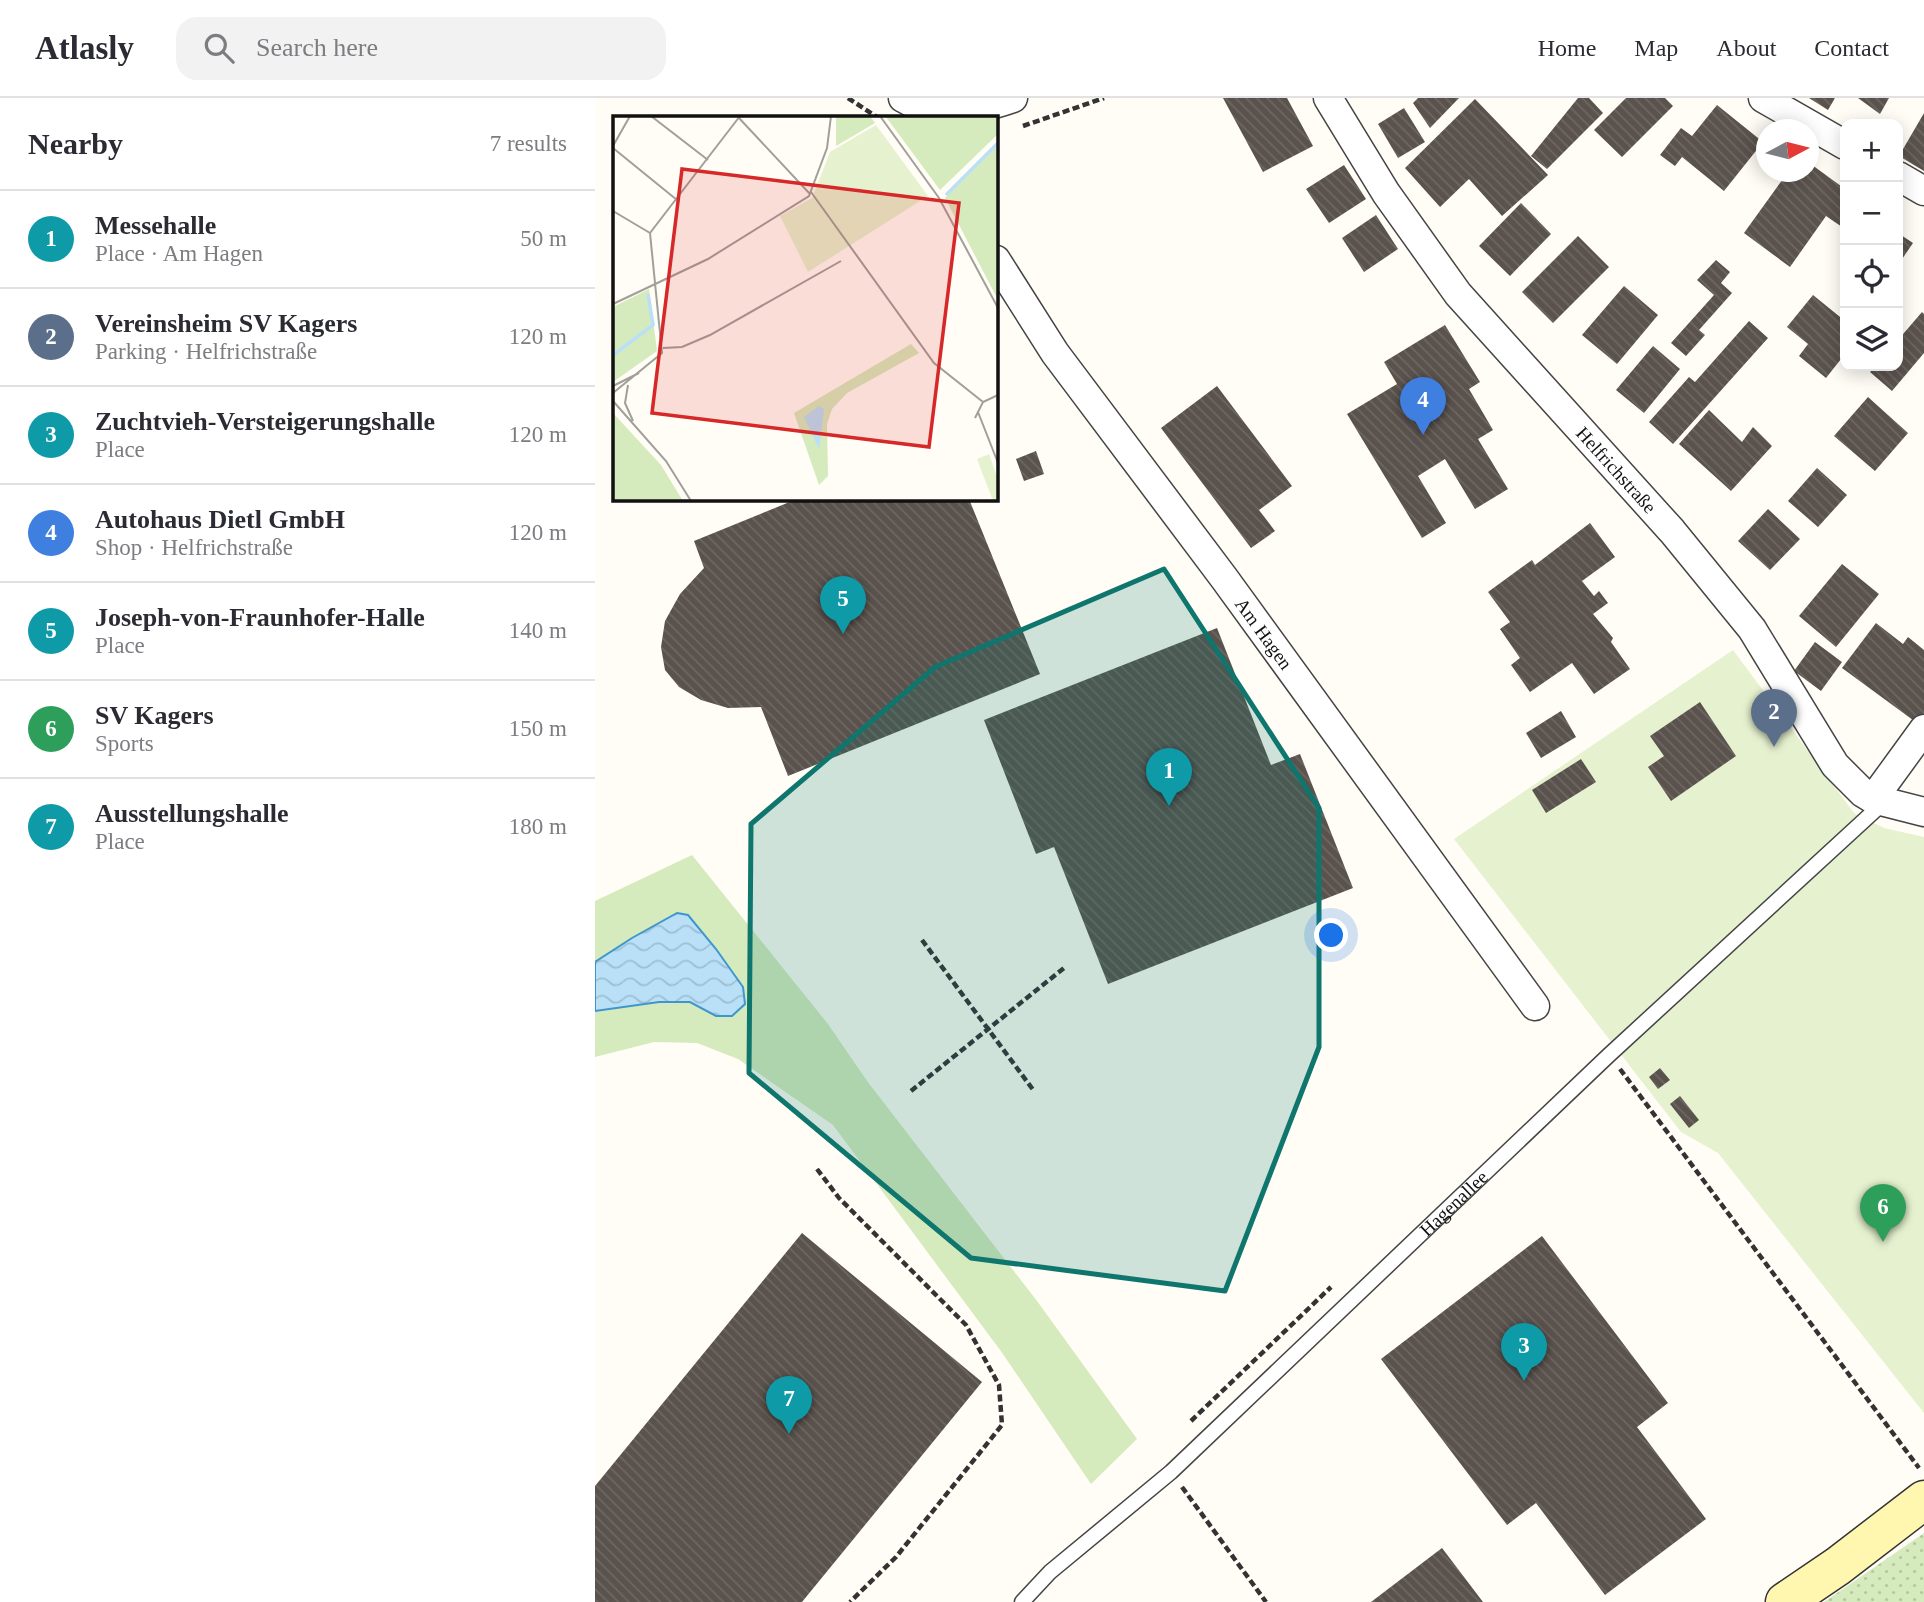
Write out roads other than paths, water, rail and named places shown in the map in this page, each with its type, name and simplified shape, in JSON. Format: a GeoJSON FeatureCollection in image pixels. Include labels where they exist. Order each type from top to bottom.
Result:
{"type":"FeatureCollection","features":[{"type":"Feature","properties":{"kind":"street"},"geometry":{"type":"LineString","coordinates":[[903,98],[926,110],[950,114],[1013,98]]}},
{"type":"Feature","properties":{"kind":"street","name":"Helfrichstraße"},"geometry":{"type":"LineString","coordinates":[[1328,98],[1386,193],[1458,294],[1695,558],[1752,629],[1835,765],[1863,793],[1878,801],[1924,812]]}},
{"type":"Feature","properties":{"kind":"street"},"geometry":{"type":"LineString","coordinates":[[1763,98],[1840,142]]}},
{"type":"Feature","properties":{"kind":"street"},"geometry":{"type":"LineString","coordinates":[[1903,179],[1924,191]]}},
{"type":"Feature","properties":{"kind":"street","name":"Am Hagen"},"geometry":{"type":"LineString","coordinates":[[997,262],[1055,353],[1224,578],[1535,1006]]}},
{"type":"Feature","properties":{"kind":"street","name":"Hagenallee"},"geometry":{"type":"LineString","coordinates":[[1878,801],[1924,729]]}},
{"type":"Feature","properties":{"kind":"street"},"geometry":{"type":"LineString","coordinates":[[1785,1602],[1924,1500]]}},
{"type":"Feature","properties":{"kind":"lane","name":"Hagenallee"},"geometry":{"type":"LineString","coordinates":[[1022,1602],[1049,1572],[1171,1472],[1878,801]]}},
{"type":"Feature","properties":{"kind":"water"},"geometry":{"type":"Polygon","coordinates":[[[677,913],[688,915],[716,949],[743,987],[745,1004],[732,1016],[716,1016],[690,1002],[659,1002],[595,1011],[595,962],[677,913]]]}},
{"type":"Feature","properties":{"kind":"place","name":"Autohaus Dietl GmbH"},"geometry":{"type":"Point","coordinates":[1423,435]}},
{"type":"Feature","properties":{"kind":"place","name":"Joseph-von-Fraunhofer-Halle"},"geometry":{"type":"Point","coordinates":[843,634]}},
{"type":"Feature","properties":{"kind":"place","name":"Vereinsheim SV Kagers"},"geometry":{"type":"Point","coordinates":[1774,747]}},
{"type":"Feature","properties":{"kind":"place","name":"Messehalle"},"geometry":{"type":"Point","coordinates":[1169,806]}},
{"type":"Feature","properties":{"kind":"place","name":"SV Kagers"},"geometry":{"type":"Point","coordinates":[1883,1242]}},
{"type":"Feature","properties":{"kind":"place","name":"Zuchtvieh-Versteigerungshalle"},"geometry":{"type":"Point","coordinates":[1524,1381]}},
{"type":"Feature","properties":{"kind":"place","name":"Ausstellungshalle"},"geometry":{"type":"Point","coordinates":[789,1434]}}]}
